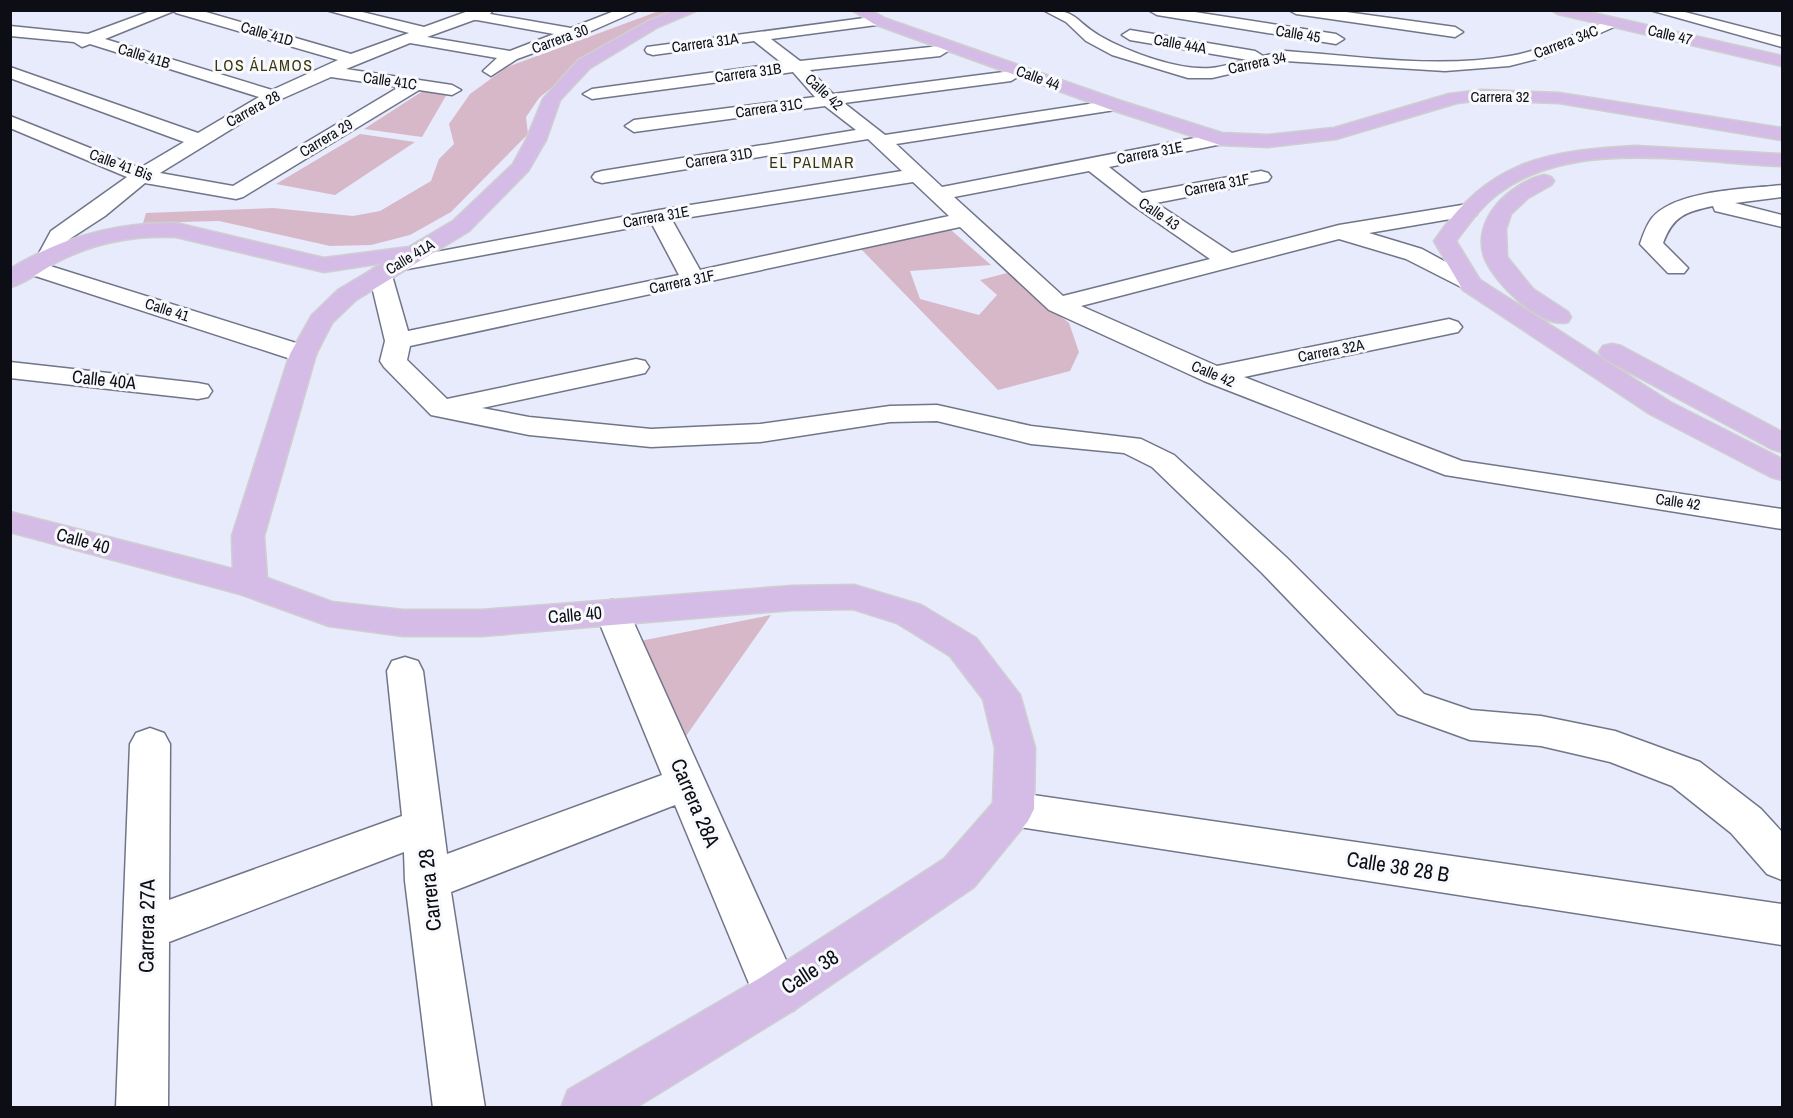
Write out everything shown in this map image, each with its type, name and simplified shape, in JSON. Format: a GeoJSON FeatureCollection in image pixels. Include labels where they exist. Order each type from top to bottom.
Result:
{"type":"FeatureCollection","features":[{"type":"Feature","properties":{"kind":"main road","name":"Calle 41A"},"geometry":{"type":"LineString","coordinates":[[250,585],[248,536],[303,354],[321,320],[347,296],[461,226],[521,167],[536,140],[552,99],[584,64],[653,24],[691,10]]}},
{"type":"Feature","properties":{"kind":"main road","name":"Calle 44"},"geometry":{"type":"LineString","coordinates":[[859,10],[879,21],[1115,105],[1220,139]]}},
{"type":"Feature","properties":{"kind":"main road","name":"Calle 47"},"geometry":{"type":"LineString","coordinates":[[1558,10],[1782,61]]}},
{"type":"Feature","properties":{"kind":"main road","name":"Carrera 32"},"geometry":{"type":"LineString","coordinates":[[1220,139],[1268,141],[1336,133],[1455,98],[1482,94],[1559,98],[1782,135]]}},
{"type":"Feature","properties":{"kind":"main road"},"geometry":{"type":"LineString","coordinates":[[1782,160],[1667,153],[1608,153],[1569,158],[1522,172],[1499,183],[1468,210],[1445,241],[1471,285],[1660,408],[1782,471]]}},
{"type":"Feature","properties":{"kind":"main road"},"geometry":{"type":"LineString","coordinates":[[1782,171],[1638,163],[1586,167],[1558,175],[1526,190],[1511,201],[1495,228],[1496,258],[1524,294],[1624,360],[1782,443]]}},
{"type":"Feature","properties":{"kind":"main road"},"geometry":{"type":"LineString","coordinates":[[10,280],[40,261],[123,231],[176,230],[324,265],[421,251]]}},
{"type":"Feature","properties":{"kind":"main road"},"geometry":{"type":"LineString","coordinates":[[324,265],[342,281],[347,296]]}},
{"type":"Feature","properties":{"kind":"main road","name":"Calle 40"},"geometry":{"type":"LineString","coordinates":[[10,522],[250,585],[328,614],[403,623],[482,623],[792,598],[854,597],[909,614],[963,647],[1001,695],[1015,747],[1013,810]]}},
{"type":"Feature","properties":{"kind":"main road"},"geometry":{"type":"LineString","coordinates":[[183,567],[217,562],[237,550],[248,536]]}},
{"type":"Feature","properties":{"kind":"main road","name":"Calle 38"},"geometry":{"type":"LineString","coordinates":[[586,1107],[777,994],[959,873],[1013,810]]}},
{"type":"Feature","properties":{"kind":"street"},"geometry":{"type":"LineString","coordinates":[[50,54],[168,10]]}},
{"type":"Feature","properties":{"kind":"street"},"geometry":{"type":"LineString","coordinates":[[333,10],[416,35],[511,56]]}},
{"type":"Feature","properties":{"kind":"street","name":"Carrera 30"},"geometry":{"type":"LineString","coordinates":[[491,71],[511,56],[632,10]]}},
{"type":"Feature","properties":{"kind":"street"},"geometry":{"type":"LineString","coordinates":[[1050,10],[1077,15],[1092,38],[1118,52],[1130,35],[1158,11]]}},
{"type":"Feature","properties":{"kind":"street"},"geometry":{"type":"LineString","coordinates":[[1296,10],[1331,13],[1455,32]]}},
{"type":"Feature","properties":{"kind":"street"},"geometry":{"type":"LineString","coordinates":[[1657,10],[1782,42]]}},
{"type":"Feature","properties":{"kind":"street","name":"Calle 45"},"geometry":{"type":"LineString","coordinates":[[1158,11],[1346,41]]}},
{"type":"Feature","properties":{"kind":"street","name":"Calle 41D"},"geometry":{"type":"LineString","coordinates":[[195,12],[352,59]]}},
{"type":"Feature","properties":{"kind":"street"},"geometry":{"type":"LineString","coordinates":[[481,13],[576,33]]}},
{"type":"Feature","properties":{"kind":"street","name":"Carrera 28"},"geometry":{"type":"LineString","coordinates":[[40,261],[59,236],[97,211],[141,176],[273,96],[329,72],[352,59],[481,13]]}},
{"type":"Feature","properties":{"kind":"street"},"geometry":{"type":"LineString","coordinates":[[1311,36],[1331,13]]}},
{"type":"Feature","properties":{"kind":"street"},"geometry":{"type":"LineString","coordinates":[[757,36],[879,21]]}},
{"type":"Feature","properties":{"kind":"street"},"geometry":{"type":"LineString","coordinates":[[1736,29],[1771,22]]}},
{"type":"Feature","properties":{"kind":"street","name":"Carrera 34C"},"geometry":{"type":"LineString","coordinates":[[1442,60],[1509,61],[1542,53],[1615,23]]}},
{"type":"Feature","properties":{"kind":"street","name":"Calle 41B"},"geometry":{"type":"LineString","coordinates":[[10,31],[89,39],[273,96]]}},
{"type":"Feature","properties":{"kind":"street","name":"Calle 44A"},"geometry":{"type":"LineString","coordinates":[[1130,35],[1266,58]]}},
{"type":"Feature","properties":{"kind":"street","name":"Carrera 31A"},"geometry":{"type":"LineString","coordinates":[[653,50],[757,36]]}},
{"type":"Feature","properties":{"kind":"street","name":"Calle 42"},"geometry":{"type":"LineString","coordinates":[[757,36],[797,66],[828,100],[876,137],[1059,304],[1214,375],[1456,469],[1782,519]]}},
{"type":"Feature","properties":{"kind":"street","name":"Carrera 34"},"geometry":{"type":"LineString","coordinates":[[1118,52],[1188,73],[1212,73],[1266,58],[1307,56],[1311,36]]}},
{"type":"Feature","properties":{"kind":"street"},"geometry":{"type":"LineString","coordinates":[[1393,47],[1442,60]]}},
{"type":"Feature","properties":{"kind":"street","name":"Carrera 31B"},"geometry":{"type":"LineString","coordinates":[[592,94],[797,66],[940,51]]}},
{"type":"Feature","properties":{"kind":"street"},"geometry":{"type":"LineString","coordinates":[[1307,56],[1442,60]]}},
{"type":"Feature","properties":{"kind":"street"},"geometry":{"type":"LineString","coordinates":[[10,70],[30,61]]}},
{"type":"Feature","properties":{"kind":"street"},"geometry":{"type":"LineString","coordinates":[[10,70],[198,140]]}},
{"type":"Feature","properties":{"kind":"street","name":"Calle 41C"},"geometry":{"type":"LineString","coordinates":[[329,72],[452,90]]}},
{"type":"Feature","properties":{"kind":"street","name":"Carrera 31C"},"geometry":{"type":"LineString","coordinates":[[634,126],[1011,76]]}},
{"type":"Feature","properties":{"kind":"street","name":"Carrera 29"},"geometry":{"type":"LineString","coordinates":[[236,193],[417,84]]}},
{"type":"Feature","properties":{"kind":"street","name":"Carrera 31D"},"geometry":{"type":"LineString","coordinates":[[602,177],[1115,105]]}},
{"type":"Feature","properties":{"kind":"street","name":"Calle 41 Bis"},"geometry":{"type":"LineString","coordinates":[[10,121],[141,176],[236,193]]}},
{"type":"Feature","properties":{"kind":"street","name":"Carrera 31E"},"geometry":{"type":"LineString","coordinates":[[938,194],[1220,139]]}},
{"type":"Feature","properties":{"kind":"street","name":"Calle 43"},"geometry":{"type":"LineString","coordinates":[[1093,164],[1138,200],[1227,260]]}},
{"type":"Feature","properties":{"kind":"street","name":"Carrera 31E"},"geometry":{"type":"LineString","coordinates":[[389,270],[659,216],[917,175]]}},
{"type":"Feature","properties":{"kind":"street","name":"Carrera 31F"},"geometry":{"type":"LineString","coordinates":[[1138,200],[1261,177]]}},
{"type":"Feature","properties":{"kind":"street"},"geometry":{"type":"LineString","coordinates":[[1676,268],[1651,244],[1660,222],[1673,212],[1703,201],[1782,190]]}},
{"type":"Feature","properties":{"kind":"street"},"geometry":{"type":"LineString","coordinates":[[1703,201],[1782,221]]}},
{"type":"Feature","properties":{"kind":"street"},"geometry":{"type":"LineString","coordinates":[[1059,304],[1339,232],[1468,210]]}},
{"type":"Feature","properties":{"kind":"street"},"geometry":{"type":"LineString","coordinates":[[659,216],[693,279]]}},
{"type":"Feature","properties":{"kind":"street","name":"Carrera 31F"},"geometry":{"type":"LineString","coordinates":[[398,341],[964,219]]}},
{"type":"Feature","properties":{"kind":"street"},"geometry":{"type":"LineString","coordinates":[[1339,232],[1414,254],[1471,285]]}},
{"type":"Feature","properties":{"kind":"street","name":"Calle 41"},"geometry":{"type":"LineString","coordinates":[[40,261],[303,354]]}},
{"type":"Feature","properties":{"kind":"street"},"geometry":{"type":"LineString","coordinates":[[389,270],[398,341],[393,361],[441,409],[529,426],[651,438],[760,433],[890,414],[937,413],[1031,435],[1131,445],[1163,461],[1274,565],[1411,704],[1470,725],[1541,731],[1615,747],[1686,774],[1746,821],[1782,861]]}},
{"type":"Feature","properties":{"kind":"street","name":"Carrera 32A"},"geometry":{"type":"LineString","coordinates":[[1214,375],[1449,327]]}},
{"type":"Feature","properties":{"kind":"street"},"geometry":{"type":"LineString","coordinates":[[441,409],[636,367]]}},
{"type":"Feature","properties":{"kind":"street","name":"Calle 40A"},"geometry":{"type":"LineString","coordinates":[[10,370],[198,391]]}},
{"type":"Feature","properties":{"kind":"street","name":"Carrera 28A"},"geometry":{"type":"LineString","coordinates":[[612,612],[777,994]]}},
{"type":"Feature","properties":{"kind":"street","name":"Carrera 28"},"geometry":{"type":"LineString","coordinates":[[405,671],[424,826],[427,882],[459,1107]]}},
{"type":"Feature","properties":{"kind":"street","name":"Carrera 27A"},"geometry":{"type":"LineString","coordinates":[[142,1107],[150,744]]}},
{"type":"Feature","properties":{"kind":"street"},"geometry":{"type":"LineString","coordinates":[[427,882],[686,783]]}},
{"type":"Feature","properties":{"kind":"street","name":"Calle 38 28 B"},"geometry":{"type":"LineString","coordinates":[[1013,810],[1782,925]]}},
{"type":"Feature","properties":{"kind":"street"},"geometry":{"type":"LineString","coordinates":[[147,929],[424,826]]}},
{"type":"Feature","properties":{"kind":"shaded area"},"geometry":{"type":"Polygon","coordinates":[[[659,11],[673,11],[646,21],[574,63],[562,79],[539,98],[526,117],[528,134],[451,212],[410,235],[371,245],[330,246],[219,221],[143,223],[146,213],[273,208],[353,216],[380,211],[431,181],[439,159],[454,144],[449,124],[470,94],[507,67],[659,11]]]}},
{"type":"Feature","properties":{"kind":"shaded area"},"geometry":{"type":"Polygon","coordinates":[[[426,89],[447,94],[422,137],[364,129],[426,89]]]}},
{"type":"Feature","properties":{"kind":"shaded area"},"geometry":{"type":"Polygon","coordinates":[[[360,134],[415,142],[335,195],[276,184],[360,134]]]}},
{"type":"Feature","properties":{"kind":"shaded area"},"geometry":{"type":"Polygon","coordinates":[[[951,230],[991,265],[910,271],[920,299],[979,315],[997,295],[980,280],[1007,273],[1069,323],[1079,352],[1070,371],[998,390],[861,249],[951,230]]]}},
{"type":"Feature","properties":{"kind":"shaded area"},"geometry":{"type":"Polygon","coordinates":[[[771,615],[686,736],[630,643],[771,615]]]}},
{"type":"Feature","properties":{"kind":"district","name":"LOS ÁLAMOS"},"geometry":{"type":"Point","coordinates":[264,65]}},
{"type":"Feature","properties":{"kind":"district","name":"EL PALMAR"},"geometry":{"type":"Point","coordinates":[812,162]}}]}
